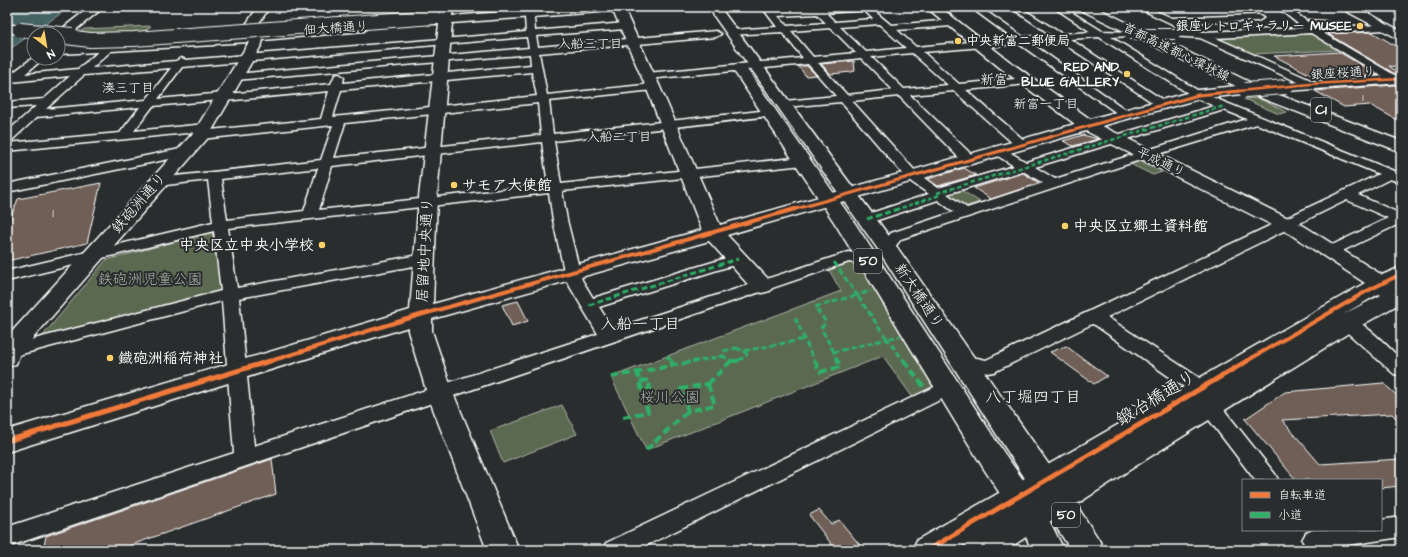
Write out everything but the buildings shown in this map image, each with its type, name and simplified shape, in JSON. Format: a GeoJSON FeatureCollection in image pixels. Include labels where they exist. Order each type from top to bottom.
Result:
{"type":"FeatureCollection","features":[{"type":"Feature","properties":{"kind":"main road"},"geometry":{"type":"LineString","coordinates":[[66,32],[98,7]]}},
{"type":"Feature","properties":{"kind":"main road","name":"鉄砲洲通り"},"geometry":{"type":"LineString","coordinates":[[7,354],[203,131],[255,44],[254,33],[251,25],[264,7]]}},
{"type":"Feature","properties":{"kind":"main road","name":"佃大橋通り"},"geometry":{"type":"LineString","coordinates":[[66,38],[90,40],[140,39],[565,7]]}},
{"type":"Feature","properties":{"kind":"main road"},"geometry":{"type":"LineString","coordinates":[[616,7],[650,81],[713,233],[762,286]]}},
{"type":"Feature","properties":{"kind":"main road","name":"佃大橋通り"},"geometry":{"type":"LineString","coordinates":[[66,38],[84,43],[137,42],[415,22],[443,16],[534,13],[616,7]]}},
{"type":"Feature","properties":{"kind":"main road","name":"新大橋通り"},"geometry":{"type":"LineString","coordinates":[[702,7],[704,15],[724,33],[777,108],[849,193],[887,247],[1088,550]]}},
{"type":"Feature","properties":{"kind":"main road","name":"新大橋通り"},"geometry":{"type":"LineString","coordinates":[[716,7],[724,33]]}},
{"type":"Feature","properties":{"kind":"main road","name":"平成通り"},"geometry":{"type":"LineString","coordinates":[[932,7],[1027,81],[1087,125],[1287,224],[1396,289]]}},
{"type":"Feature","properties":{"kind":"main road","name":"首都高速都心環状線"},"geometry":{"type":"LineString","coordinates":[[1084,7],[1100,9],[1204,53],[1247,83],[1401,140]]}},
{"type":"Feature","properties":{"kind":"main road"},"geometry":{"type":"LineString","coordinates":[[1100,9],[1170,38],[1247,83]]}},
{"type":"Feature","properties":{"kind":"main road","name":"首都高速都心環状線"},"geometry":{"type":"LineString","coordinates":[[1100,9],[1278,100],[1401,147]]}},
{"type":"Feature","properties":{"kind":"main road"},"geometry":{"type":"LineString","coordinates":[[1362,9],[1401,26]]}},
{"type":"Feature","properties":{"kind":"main road"},"geometry":{"type":"LineString","coordinates":[[1362,9],[1401,36]]}},
{"type":"Feature","properties":{"kind":"main road","name":"居留地中央通り"},"geometry":{"type":"LineString","coordinates":[[443,16],[441,58],[428,202],[420,331],[440,393],[503,550]]}},
{"type":"Feature","properties":{"kind":"main road"},"geometry":{"type":"LineString","coordinates":[[13,29],[106,37],[195,39]]}},
{"type":"Feature","properties":{"kind":"main road"},"geometry":{"type":"LineString","coordinates":[[13,29],[26,31]]}},
{"type":"Feature","properties":{"kind":"main road"},"geometry":{"type":"LineString","coordinates":[[66,44],[114,46],[254,33]]}},
{"type":"Feature","properties":{"kind":"main road"},"geometry":{"type":"LineString","coordinates":[[7,34],[26,38]]}},
{"type":"Feature","properties":{"kind":"main road"},"geometry":{"type":"LineString","coordinates":[[1204,53],[1287,92],[1401,134]]}},
{"type":"Feature","properties":{"kind":"main road","name":"銀座桜通り"},"geometry":{"type":"LineString","coordinates":[[7,441],[420,315],[1198,94],[1247,83],[1286,87],[1311,84],[1398,81]]}},
{"type":"Feature","properties":{"kind":"main road","name":"新大橋通り"},"geometry":{"type":"LineString","coordinates":[[777,108],[803,161],[868,260],[947,388],[1025,506],[1048,550]]}},
{"type":"Feature","properties":{"kind":"main road","name":"鍛冶橋通り"},"geometry":{"type":"LineString","coordinates":[[1203,399],[1347,323],[1396,289]]}},
{"type":"Feature","properties":{"kind":"main road","name":"鍛冶橋通り"},"geometry":{"type":"LineString","coordinates":[[928,550],[1025,506],[1203,399],[1396,289]]}},
{"type":"Feature","properties":{"kind":"main road","name":"鍛冶橋通り"},"geometry":{"type":"LineString","coordinates":[[980,550],[1025,506]]}},
{"type":"Feature","properties":{"kind":"street"},"geometry":{"type":"LineString","coordinates":[[768,10],[869,7],[884,24],[912,50],[1021,144]]}},
{"type":"Feature","properties":{"kind":"street"},"geometry":{"type":"LineString","coordinates":[[974,7],[1125,114]]}},
{"type":"Feature","properties":{"kind":"street"},"geometry":{"type":"LineString","coordinates":[[1014,7],[1162,104]]}},
{"type":"Feature","properties":{"kind":"street"},"geometry":{"type":"LineString","coordinates":[[1057,7],[1198,94],[1257,120],[1396,176]]}},
{"type":"Feature","properties":{"kind":"street"},"geometry":{"type":"LineString","coordinates":[[1140,7],[1311,84]]}},
{"type":"Feature","properties":{"kind":"street"},"geometry":{"type":"LineString","coordinates":[[1281,7],[1312,30],[1398,81]]}},
{"type":"Feature","properties":{"kind":"street"},"geometry":{"type":"LineString","coordinates":[[817,9],[861,55],[968,159]]}},
{"type":"Feature","properties":{"kind":"street"},"geometry":{"type":"LineString","coordinates":[[768,10],[912,176],[965,213]]}},
{"type":"Feature","properties":{"kind":"street"},"geometry":{"type":"LineString","coordinates":[[1247,11],[1279,31]]}},
{"type":"Feature","properties":{"kind":"street"},"geometry":{"type":"LineString","coordinates":[[534,13],[529,17],[531,34],[562,231],[574,280],[609,337]]}},
{"type":"Feature","properties":{"kind":"street"},"geometry":{"type":"LineString","coordinates":[[254,33],[434,15],[443,16]]}},
{"type":"Feature","properties":{"kind":"street"},"geometry":{"type":"LineString","coordinates":[[66,37],[353,30],[443,16]]}},
{"type":"Feature","properties":{"kind":"street"},"geometry":{"type":"LineString","coordinates":[[1168,20],[1258,18]]}},
{"type":"Feature","properties":{"kind":"street"},"geometry":{"type":"LineString","coordinates":[[236,77],[724,33],[833,25],[952,23]]}},
{"type":"Feature","properties":{"kind":"street"},"geometry":{"type":"LineString","coordinates":[[10,80],[625,26]]}},
{"type":"Feature","properties":{"kind":"street"},"geometry":{"type":"LineString","coordinates":[[8,147],[124,136],[326,122],[542,99],[747,66],[979,44],[1101,34],[1130,34],[1170,38],[1201,34],[1212,35],[1386,27]]}},
{"type":"Feature","properties":{"kind":"street"},"geometry":{"type":"LineString","coordinates":[[326,122],[353,30]]}},
{"type":"Feature","properties":{"kind":"street"},"geometry":{"type":"LineString","coordinates":[[66,51],[106,49],[195,39]]}},
{"type":"Feature","properties":{"kind":"street"},"geometry":{"type":"LineString","coordinates":[[124,136],[178,65],[195,39]]}},
{"type":"Feature","properties":{"kind":"street"},"geometry":{"type":"LineString","coordinates":[[8,147],[34,114],[106,49]]}},
{"type":"Feature","properties":{"kind":"street"},"geometry":{"type":"LineString","coordinates":[[10,80],[28,66]]}},
{"type":"Feature","properties":{"kind":"street"},"geometry":{"type":"LineString","coordinates":[[34,114],[537,68]]}},
{"type":"Feature","properties":{"kind":"street"},"geometry":{"type":"LineString","coordinates":[[158,182],[668,125],[844,98],[1027,81]]}},
{"type":"Feature","properties":{"kind":"street"},"geometry":{"type":"LineString","coordinates":[[7,105],[47,102]]}},
{"type":"Feature","properties":{"kind":"street"},"geometry":{"type":"LineString","coordinates":[[867,219],[1024,166],[1224,106]]}},
{"type":"Feature","properties":{"kind":"street"},"geometry":{"type":"LineString","coordinates":[[310,215],[340,120]]}},
{"type":"Feature","properties":{"kind":"street"},"geometry":{"type":"LineString","coordinates":[[887,247],[896,236],[1145,154],[1257,120]]}},
{"type":"Feature","properties":{"kind":"street"},"geometry":{"type":"LineString","coordinates":[[998,150],[1054,184]]}},
{"type":"Feature","properties":{"kind":"street"},"geometry":{"type":"LineString","coordinates":[[7,188],[185,152]]}},
{"type":"Feature","properties":{"kind":"street"},"geometry":{"type":"LineString","coordinates":[[7,276],[220,225],[803,161]]}},
{"type":"Feature","properties":{"kind":"street"},"geometry":{"type":"LineString","coordinates":[[214,176],[230,294],[245,458]]}},
{"type":"Feature","properties":{"kind":"street"},"geometry":{"type":"LineString","coordinates":[[963,361],[988,367],[1348,195],[1396,176]]}},
{"type":"Feature","properties":{"kind":"street"},"geometry":{"type":"LineString","coordinates":[[1348,195],[1401,219]]}},
{"type":"Feature","properties":{"kind":"street"},"geometry":{"type":"LineString","coordinates":[[1331,251],[1401,219]]}},
{"type":"Feature","properties":{"kind":"street"},"geometry":{"type":"LineString","coordinates":[[7,537],[848,257],[868,260]]}},
{"type":"Feature","properties":{"kind":"street"},"geometry":{"type":"LineString","coordinates":[[7,354],[230,294],[424,259]]}},
{"type":"Feature","properties":{"kind":"street"},"geometry":{"type":"LineString","coordinates":[[589,305],[738,260]]}},
{"type":"Feature","properties":{"kind":"street"},"geometry":{"type":"LineString","coordinates":[[1089,318],[1101,321],[1191,382],[1266,479]]}},
{"type":"Feature","properties":{"kind":"street"},"geometry":{"type":"LineString","coordinates":[[1347,323],[1401,369]]}},
{"type":"Feature","properties":{"kind":"street"},"geometry":{"type":"LineString","coordinates":[[614,550],[947,388]]}},
{"type":"Feature","properties":{"kind":"street"},"geometry":{"type":"LineString","coordinates":[[1382,530],[1401,527]]}},
{"type":"Feature","properties":{"kind":"street"},"geometry":{"type":"LineString","coordinates":[[1314,540],[1374,531]]}},
{"type":"Feature","properties":{"kind":"green space"},"geometry":{"type":"Polygon","coordinates":[[[151,26],[141,34],[80,32],[84,29],[151,26]]]}},
{"type":"Feature","properties":{"kind":"green space"},"geometry":{"type":"Polygon","coordinates":[[[1306,33],[1312,34],[1338,50],[1251,54],[1217,38],[1306,33]]]}},
{"type":"Feature","properties":{"kind":"green space"},"geometry":{"type":"Polygon","coordinates":[[[1258,98],[1287,112],[1279,114],[1244,99],[1258,98]]]}},
{"type":"Feature","properties":{"kind":"green space"},"geometry":{"type":"Polygon","coordinates":[[[1139,160],[1162,172],[1153,175],[1130,164],[1139,160]]]}},
{"type":"Feature","properties":{"kind":"green space"},"geometry":{"type":"Polygon","coordinates":[[[958,188],[980,202],[965,207],[943,193],[958,188]]]}},
{"type":"Feature","properties":{"kind":"green space","name":"鉄砲洲児童公園"},"geometry":{"type":"Polygon","coordinates":[[[212,232],[222,292],[40,339],[106,260],[212,232]]]}},
{"type":"Feature","properties":{"kind":"green space","name":"桜川公園"},"geometry":{"type":"Polygon","coordinates":[[[854,261],[859,263],[939,385],[913,398],[883,356],[646,450],[611,377],[841,291],[829,270],[854,261]]]}},
{"type":"Feature","properties":{"kind":"green space"},"geometry":{"type":"Polygon","coordinates":[[[562,405],[577,434],[503,463],[490,431],[562,405]]]}},
{"type":"Feature","properties":{"kind":"water"},"geometry":{"type":"Polygon","coordinates":[[[7,7],[70,7],[43,26],[26,26],[26,38],[7,51],[7,7]]]}},
{"type":"Feature","properties":{"kind":"marked path"},"geometry":{"type":"LineString","coordinates":[[937,193],[1224,106]]}},
{"type":"Feature","properties":{"kind":"marked path"},"geometry":{"type":"LineString","coordinates":[[867,219],[940,195]]}},
{"type":"Feature","properties":{"kind":"marked path"},"geometry":{"type":"LineString","coordinates":[[589,305],[738,259]]}},
{"type":"Feature","properties":{"kind":"marked path"},"geometry":{"type":"LineString","coordinates":[[834,262],[857,295],[871,291]]}},
{"type":"Feature","properties":{"kind":"marked path"},"geometry":{"type":"LineString","coordinates":[[834,352],[821,328],[826,322],[815,307],[857,295],[887,339],[900,336]]}},
{"type":"Feature","properties":{"kind":"marked path"},"geometry":{"type":"LineString","coordinates":[[795,318],[820,372],[840,367],[834,352],[887,339],[924,387]]}},
{"type":"Feature","properties":{"kind":"marked path"},"geometry":{"type":"LineString","coordinates":[[744,351],[736,348],[729,349],[724,351],[723,356],[726,359],[735,362],[741,360],[747,355],[744,351],[805,339]]}},
{"type":"Feature","properties":{"kind":"marked path"},"geometry":{"type":"LineString","coordinates":[[667,356],[674,365]]}},
{"type":"Feature","properties":{"kind":"marked path"},"geometry":{"type":"LineString","coordinates":[[611,377],[723,356]]}},
{"type":"Feature","properties":{"kind":"marked path"},"geometry":{"type":"LineString","coordinates":[[708,384],[731,361]]}},
{"type":"Feature","properties":{"kind":"marked path"},"geometry":{"type":"LineString","coordinates":[[623,417],[648,412],[637,372]]}},
{"type":"Feature","properties":{"kind":"marked path"},"geometry":{"type":"LineString","coordinates":[[640,382],[648,380],[650,388],[642,390]]}},
{"type":"Feature","properties":{"kind":"marked path"},"geometry":{"type":"LineString","coordinates":[[646,450],[688,411],[681,389],[708,384],[715,405],[688,411]]}},
{"type":"Feature","properties":{"kind":"cycle path"},"geometry":{"type":"LineString","coordinates":[[7,441],[420,315],[1198,95],[1311,84],[1401,79]]}},
{"type":"Feature","properties":{"kind":"cycle path"},"geometry":{"type":"LineString","coordinates":[[928,550],[1197,390],[1367,291],[1401,274]]}},
{"type":"Feature","properties":{"kind":"place","name":"銀座レトロギャラリー MUSEE"},"geometry":{"type":"Point","coordinates":[1360,26]}},
{"type":"Feature","properties":{"kind":"place","name":"中央新富二郵便局"},"geometry":{"type":"Point","coordinates":[958,41]}},
{"type":"Feature","properties":{"kind":"place","name":"RED AND BLUE GALLERY"},"geometry":{"type":"Point","coordinates":[1127,74]}},
{"type":"Feature","properties":{"kind":"place","name":"サモア大使館"},"geometry":{"type":"Point","coordinates":[454,185]}},
{"type":"Feature","properties":{"kind":"place","name":"中央区立郷土資料館"},"geometry":{"type":"Point","coordinates":[1065,226]}},
{"type":"Feature","properties":{"kind":"place","name":"中央区立中央小学校"},"geometry":{"type":"Point","coordinates":[322,245]}},
{"type":"Feature","properties":{"kind":"place","name":"鐡砲洲稲荷神社"},"geometry":{"type":"Point","coordinates":[110,358]}},
{"type":"Feature","properties":{"kind":"district","name":"入船三丁目"},"geometry":{"type":"Point","coordinates":[590,44]}},
{"type":"Feature","properties":{"kind":"district","name":"新富"},"geometry":{"type":"Point","coordinates":[994,80]}},
{"type":"Feature","properties":{"kind":"district","name":"湊三丁目"},"geometry":{"type":"Point","coordinates":[128,88]}},
{"type":"Feature","properties":{"kind":"district","name":"新富一丁目"},"geometry":{"type":"Point","coordinates":[1046,104]}},
{"type":"Feature","properties":{"kind":"district","name":"入船二丁目"},"geometry":{"type":"Point","coordinates":[619,137]}},
{"type":"Feature","properties":{"kind":"district","name":"入船一丁目"},"geometry":{"type":"Point","coordinates":[640,324]}},
{"type":"Feature","properties":{"kind":"district","name":"八丁堀四丁目"},"geometry":{"type":"Point","coordinates":[1033,397]}}]}
